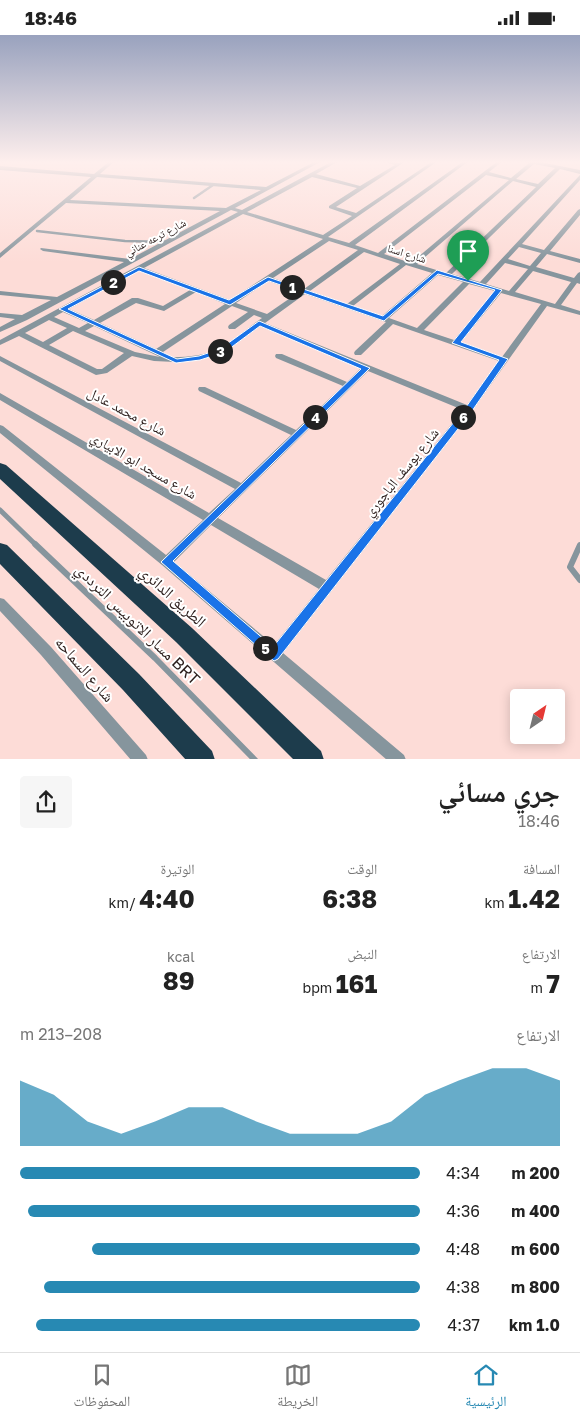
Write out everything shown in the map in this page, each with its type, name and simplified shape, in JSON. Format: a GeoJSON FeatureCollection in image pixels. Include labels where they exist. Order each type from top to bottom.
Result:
{"type":"FeatureCollection","features":[{"type":"Feature","properties":{"kind":"highway","name":"الطريق الدائري"},"geometry":{"type":"LineString","coordinates":[[0,469],[184,635],[312,759]]}},
{"type":"Feature","properties":{"kind":"highway"},"geometry":{"type":"LineString","coordinates":[[0,551],[131,683],[203,759]]}},
{"type":"Feature","properties":{"kind":"street"},"geometry":{"type":"LineString","coordinates":[[0,256],[73,195]]}},
{"type":"Feature","properties":{"kind":"street","name":"شارع ترعه عناني"},"geometry":{"type":"LineString","coordinates":[[0,330],[256,195]]}},
{"type":"Feature","properties":{"kind":"street","name":"شارع ترعه عناني"},"geometry":{"type":"LineString","coordinates":[[0,343],[275,195]]}},
{"type":"Feature","properties":{"kind":"street"},"geometry":{"type":"LineString","coordinates":[[351,195],[331,207],[356,215]]}},
{"type":"Feature","properties":{"kind":"street"},"geometry":{"type":"LineString","coordinates":[[157,352],[268,279],[386,195]]}},
{"type":"Feature","properties":{"kind":"street"},"geometry":{"type":"LineString","coordinates":[[350,246],[421,195]]}},
{"type":"Feature","properties":{"kind":"street"},"geometry":{"type":"LineString","coordinates":[[379,255],[457,195]]}},
{"type":"Feature","properties":{"kind":"street"},"geometry":{"type":"LineString","coordinates":[[348,306],[409,264],[494,195]]}},
{"type":"Feature","properties":{"kind":"street"},"geometry":{"type":"LineString","coordinates":[[447,275],[531,195]]}},
{"type":"Feature","properties":{"kind":"street"},"geometry":{"type":"LineString","coordinates":[[481,285],[564,195]]}},
{"type":"Feature","properties":{"kind":"street","name":"شارع اسنا"},"geometry":{"type":"LineString","coordinates":[[65,201],[242,212],[409,264],[580,313]]}},
{"type":"Feature","properties":{"kind":"street"},"geometry":{"type":"LineString","coordinates":[[512,293],[580,211]]}},
{"type":"Feature","properties":{"kind":"street"},"geometry":{"type":"LineString","coordinates":[[518,245],[580,261]]}},
{"type":"Feature","properties":{"kind":"street"},"geometry":{"type":"LineString","coordinates":[[43,249],[130,261]]}},
{"type":"Feature","properties":{"kind":"street"},"geometry":{"type":"LineString","coordinates":[[49,317],[130,354],[150,360],[176,361],[200,358],[222,350],[363,250]]}},
{"type":"Feature","properties":{"kind":"street"},"geometry":{"type":"LineString","coordinates":[[503,260],[579,279],[557,306]]}},
{"type":"Feature","properties":{"kind":"street"},"geometry":{"type":"LineString","coordinates":[[139,268],[267,317]]}},
{"type":"Feature","properties":{"kind":"street"},"geometry":{"type":"LineString","coordinates":[[358,353],[388,320],[437,272]]}},
{"type":"Feature","properties":{"kind":"street"},"geometry":{"type":"LineString","coordinates":[[268,279],[504,359]]}},
{"type":"Feature","properties":{"kind":"street"},"geometry":{"type":"LineString","coordinates":[[419,331],[468,281]]}},
{"type":"Feature","properties":{"kind":"street"},"geometry":{"type":"LineString","coordinates":[[43,345],[94,323],[135,299],[164,309],[195,290]]}},
{"type":"Feature","properties":{"kind":"street"},"geometry":{"type":"LineString","coordinates":[[456,343],[499,290]]}},
{"type":"Feature","properties":{"kind":"street"},"geometry":{"type":"LineString","coordinates":[[0,293],[58,299]]}},
{"type":"Feature","properties":{"kind":"street","name":"شارع يوسف الباجوري"},"geometry":{"type":"LineString","coordinates":[[274,655],[469,409],[545,303]]}},
{"type":"Feature","properties":{"kind":"street"},"geometry":{"type":"LineString","coordinates":[[63,309],[176,361]]}},
{"type":"Feature","properties":{"kind":"street"},"geometry":{"type":"LineString","coordinates":[[232,327],[253,312]]}},
{"type":"Feature","properties":{"kind":"street"},"geometry":{"type":"LineString","coordinates":[[0,315],[24,318]]}},
{"type":"Feature","properties":{"kind":"street"},"geometry":{"type":"LineString","coordinates":[[259,323],[469,409]]}},
{"type":"Feature","properties":{"kind":"street"},"geometry":{"type":"LineString","coordinates":[[20,333],[96,371],[104,371],[130,354]]}},
{"type":"Feature","properties":{"kind":"street"},"geometry":{"type":"LineString","coordinates":[[102,341],[115,333]]}},
{"type":"Feature","properties":{"kind":"street"},"geometry":{"type":"LineString","coordinates":[[279,356],[348,385]]}},
{"type":"Feature","properties":{"kind":"street","name":"شارع محمد عادل"},"geometry":{"type":"LineString","coordinates":[[0,358],[242,488]]}},
{"type":"Feature","properties":{"kind":"street"},"geometry":{"type":"LineString","coordinates":[[166,562],[366,368]]}},
{"type":"Feature","properties":{"kind":"street"},"geometry":{"type":"LineString","coordinates":[[202,389],[297,435]]}},
{"type":"Feature","properties":{"kind":"street","name":"شارع مسجد ابو الابياري"},"geometry":{"type":"LineString","coordinates":[[0,396],[327,587]]}},
{"type":"Feature","properties":{"kind":"street"},"geometry":{"type":"LineString","coordinates":[[0,428],[166,562],[399,759]]}},
{"type":"Feature","properties":{"kind":"street","name":"شارع السماحه"},"geometry":{"type":"LineString","coordinates":[[0,603],[46,651],[141,759]]}},
{"type":"Feature","properties":{"kind":"lane"},"geometry":{"type":"LineString","coordinates":[[194,198],[199,195]]}},
{"type":"Feature","properties":{"kind":"lane"},"geometry":{"type":"LineString","coordinates":[[37,231],[125,241],[167,242]]}},
{"type":"Feature","properties":{"kind":"lane","name":"مسار الاتوبيس الترددي BRT"},"geometry":{"type":"LineString","coordinates":[[0,511],[155,658],[254,759]]}},
{"type":"Feature","properties":{"kind":"lane"},"geometry":{"type":"LineString","coordinates":[[580,545],[570,567],[580,580]]}},
{"type":"Feature","properties":{"kind":"route"},"geometry":{"type":"LineString","coordinates":[[139,268],[230,303],[268,279],[384,319],[437,272],[468,281],[499,290],[456,343],[504,359],[469,409],[274,655],[166,562],[366,368],[259,323],[222,350],[200,358],[176,361],[63,309],[139,268]]}}]}
